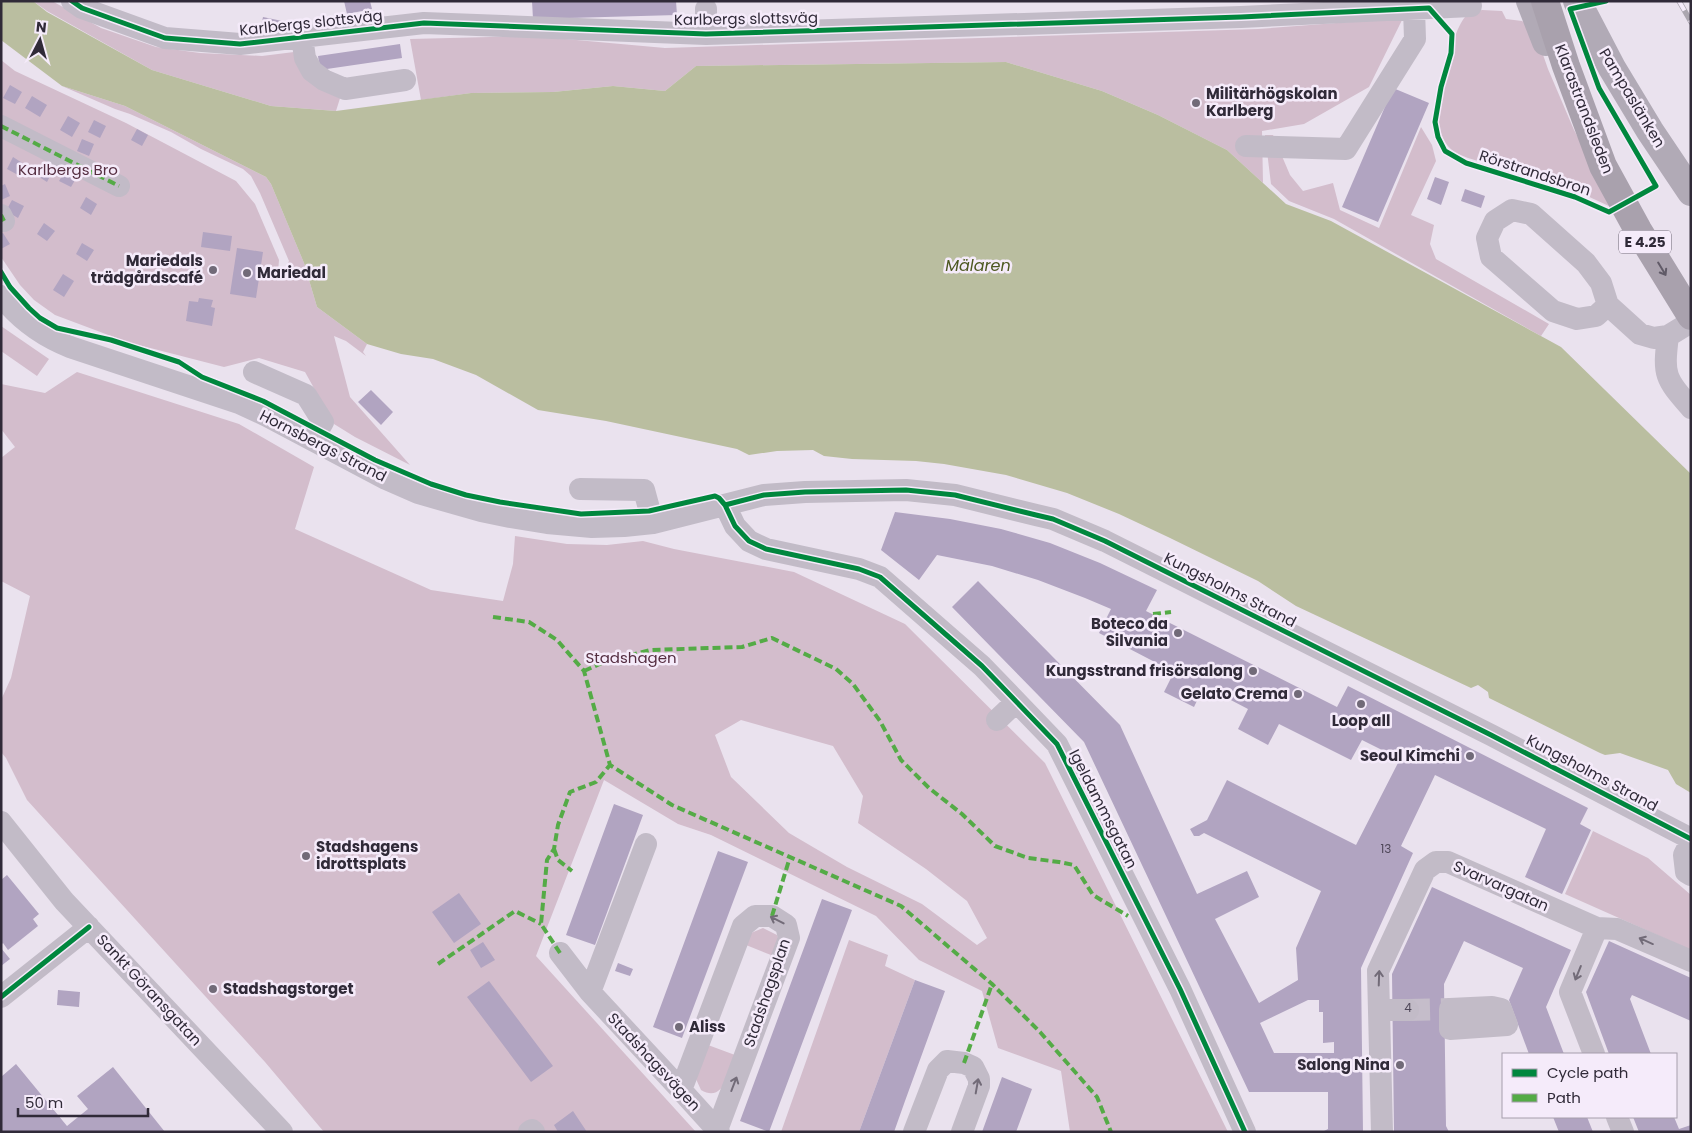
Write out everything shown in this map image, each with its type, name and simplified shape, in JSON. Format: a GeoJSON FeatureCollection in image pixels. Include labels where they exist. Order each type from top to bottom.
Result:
{"type":"FeatureCollection","features":[{"type":"Feature","properties":{"kind":"highway","name":"Klarastrandsleden"},"geometry":{"type":"LineString","coordinates":[[1545,1],[1563,58],[1603,166],[1638,230],[1691,316]]}},
{"type":"Feature","properties":{"kind":"highway","name":"Klarastrandsleden"},"geometry":{"type":"LineString","coordinates":[[1558,1],[1569,43],[1586,90],[1625,170],[1691,282]]}},
{"type":"Feature","properties":{"kind":"main road"},"geometry":{"type":"LineString","coordinates":[[1530,1],[1562,87],[1603,166]]}},
{"type":"Feature","properties":{"kind":"main road","name":"Pampaslänken"},"geometry":{"type":"LineString","coordinates":[[1577,1],[1612,68],[1650,131],[1691,192]]}},
{"type":"Feature","properties":{"kind":"main road","name":"Pampaslänken"},"geometry":{"type":"LineString","coordinates":[[1592,1],[1624,64],[1691,172]]}},
{"type":"Feature","properties":{"kind":"street","name":"Karlbergs slottsväg"},"geometry":{"type":"LineString","coordinates":[[72,1],[82,8],[165,38],[240,44],[424,23],[706,34],[1219,9],[1414,9],[1471,6]]}},
{"type":"Feature","properties":{"kind":"street"},"geometry":{"type":"LineString","coordinates":[[706,8],[706,34]]}},
{"type":"Feature","properties":{"kind":"street"},"geometry":{"type":"LineString","coordinates":[[1246,146],[1346,149],[1415,39],[1414,9]]}},
{"type":"Feature","properties":{"kind":"street"},"geometry":{"type":"LineString","coordinates":[[302,37],[305,58],[312,71],[324,80],[345,89],[405,80]]}},
{"type":"Feature","properties":{"kind":"street"},"geometry":{"type":"LineString","coordinates":[[1,126],[118,186]]}},
{"type":"Feature","properties":{"kind":"street"},"geometry":{"type":"LineString","coordinates":[[1608,305],[1596,316],[1577,318],[1553,311],[1491,257],[1487,238],[1495,221],[1512,210],[1531,214],[1586,263],[1601,283],[1608,305],[1640,334],[1654,338],[1668,336],[1691,322]]}},
{"type":"Feature","properties":{"kind":"street","name":"Hornsbergs Strand"},"geometry":{"type":"LineString","coordinates":[[1,296],[24,320],[52,340],[239,403],[386,479],[418,493],[481,511],[547,523],[592,527],[653,524],[725,505]]}},
{"type":"Feature","properties":{"kind":"street"},"geometry":{"type":"LineString","coordinates":[[1668,336],[1665,368],[1670,384],[1691,408]]}},
{"type":"Feature","properties":{"kind":"street"},"geometry":{"type":"LineString","coordinates":[[254,372],[306,395],[322,422],[313,440]]}},
{"type":"Feature","properties":{"kind":"street"},"geometry":{"type":"LineString","coordinates":[[580,489],[644,490],[653,524]]}},
{"type":"Feature","properties":{"kind":"street","name":"Kungsholms Strand"},"geometry":{"type":"LineString","coordinates":[[725,505],[764,495],[806,492],[906,490],[954,495],[1053,519],[1106,541],[1499,739],[1691,840]]}},
{"type":"Feature","properties":{"kind":"street","name":"Igeldammsgatan"},"geometry":{"type":"LineString","coordinates":[[725,505],[735,526],[749,541],[766,549],[859,570],[880,577],[982,666],[1057,744],[1180,990],[1245,1132]]}},
{"type":"Feature","properties":{"kind":"street"},"geometry":{"type":"LineString","coordinates":[[997,720],[1016,702]]}},
{"type":"Feature","properties":{"kind":"street","name":"Sankt Göransgatan"},"geometry":{"type":"LineString","coordinates":[[1,822],[64,901],[282,1132]]}},
{"type":"Feature","properties":{"kind":"street"},"geometry":{"type":"LineString","coordinates":[[1691,840],[1684,855],[1686,872],[1691,875]]}},
{"type":"Feature","properties":{"kind":"street"},"geometry":{"type":"LineString","coordinates":[[590,992],[646,844]]}},
{"type":"Feature","properties":{"kind":"street","name":"Svarvargatan"},"geometry":{"type":"LineString","coordinates":[[1382,1132],[1378,971],[1425,870],[1436,862],[1448,862],[1596,928],[1617,929],[1691,961]]}},
{"type":"Feature","properties":{"kind":"street","name":"Stadshagsplan"},"geometry":{"type":"LineString","coordinates":[[681,1090],[743,926],[755,916],[772,916],[786,925],[789,938],[718,1131]]}},
{"type":"Feature","properties":{"kind":"street"},"geometry":{"type":"LineString","coordinates":[[1,997],[89,927]]}},
{"type":"Feature","properties":{"kind":"street"},"geometry":{"type":"LineString","coordinates":[[1594,1053],[1570,992],[1596,928]]}},
{"type":"Feature","properties":{"kind":"street","name":"Stadshagsvägen"},"geometry":{"type":"LineString","coordinates":[[560,953],[590,992],[718,1131]]}},
{"type":"Feature","properties":{"kind":"street"},"geometry":{"type":"LineString","coordinates":[[1379,1007],[1388,1010],[1408,1010]]}},
{"type":"Feature","properties":{"kind":"street"},"geometry":{"type":"LineString","coordinates":[[914,1132],[938,1070],[947,1061],[956,1061],[973,1067],[979,1079],[979,1086],[962,1132]]}},
{"type":"Feature","properties":{"kind":"street"},"geometry":{"type":"LineString","coordinates":[[1617,1118],[1623,1132]]}},
{"type":"Feature","properties":{"kind":"street"},"geometry":{"type":"LineString","coordinates":[[529,1132],[532,1130],[534,1132]]}},
{"type":"Feature","properties":{"kind":"green space"},"geometry":{"type":"Polygon","coordinates":[[[33,1],[52,1],[101,28],[156,47],[200,53],[262,56],[294,52],[341,95],[336,111],[271,106],[152,70],[47,11],[33,1]]]}},
{"type":"Feature","properties":{"kind":"green space"},"geometry":{"type":"Polygon","coordinates":[[[1482,10],[1502,11],[1506,19],[1522,21],[1534,29],[1548,69],[1574,130],[1613,203],[1609,206],[1572,189],[1468,158],[1455,152],[1445,143],[1439,123],[1440,103],[1454,54],[1456,36],[1460,24],[1467,15],[1482,10]]]}},
{"type":"Feature","properties":{"kind":"green space"},"geometry":{"type":"Polygon","coordinates":[[[1403,18],[1369,87],[1304,124],[1262,131],[1263,183],[1227,150],[1158,115],[1102,91],[1006,62],[696,66],[665,91],[613,86],[553,92],[471,93],[421,100],[410,39],[532,36],[665,48],[1258,29],[1403,18]]]}},
{"type":"Feature","properties":{"kind":"green space","name":"Karlbergs Bro"},"geometry":{"type":"Polygon","coordinates":[[[1,60],[15,71],[126,123],[236,181],[255,204],[279,260],[278,272],[283,272],[289,261],[260,193],[251,176],[243,169],[171,132],[62,86],[125,106],[266,177],[271,184],[304,263],[317,307],[367,344],[363,352],[366,356],[346,341],[334,336],[350,397],[410,465],[334,424],[305,372],[259,358],[224,367],[127,342],[55,315],[34,300],[20,285],[1,257],[1,60]]]}},
{"type":"Feature","properties":{"kind":"green space"},"geometry":{"type":"Polygon","coordinates":[[[1421,127],[1432,145],[1436,161],[1411,215],[1434,225],[1430,244],[1436,259],[1549,324],[1541,336],[1334,219],[1289,201],[1271,184],[1265,135],[1273,135],[1290,175],[1303,191],[1333,183],[1340,210],[1379,228],[1421,127]]]}},
{"type":"Feature","properties":{"kind":"green space"},"geometry":{"type":"Polygon","coordinates":[[[1,326],[49,359],[37,376],[1,351],[1,326]]]}},
{"type":"Feature","properties":{"kind":"green space","name":"Stadshagen"},"geometry":{"type":"Polygon","coordinates":[[[77,372],[239,424],[314,467],[295,529],[431,590],[503,601],[513,564],[515,536],[567,544],[607,545],[643,541],[674,549],[794,572],[905,624],[1045,763],[1228,1132],[1070,1132],[1061,1071],[998,1048],[982,991],[919,960],[876,916],[711,835],[678,824],[604,780],[536,956],[696,1132],[324,1132],[265,1062],[27,800],[6,758],[1,752],[1,700],[11,678],[30,596],[1,581],[1,458],[15,447],[1,429],[1,384],[45,393],[77,372]],[[741,720],[715,735],[731,777],[789,833],[847,867],[922,904],[977,945],[987,938],[967,901],[926,869],[858,823],[863,796],[833,746],[741,720]]]}},
{"type":"Feature","properties":{"kind":"green space"},"geometry":{"type":"Polygon","coordinates":[[[1593,831],[1648,858],[1691,895],[1691,950],[1565,894],[1593,831]]]}},
{"type":"Feature","properties":{"kind":"green space"},"geometry":{"type":"Polygon","coordinates":[[[763,928],[777,935],[779,940],[776,957],[746,945],[751,933],[763,928]]]}},
{"type":"Feature","properties":{"kind":"green space"},"geometry":{"type":"Polygon","coordinates":[[[849,940],[888,955],[885,966],[915,980],[859,1132],[781,1132],[849,940]]]}},
{"type":"Feature","properties":{"kind":"green space"},"geometry":{"type":"Polygon","coordinates":[[[708,1045],[735,1055],[725,1083],[715,1093],[701,1090],[696,1079],[708,1045]]]}},
{"type":"Feature","properties":{"kind":"water","name":"Mälaren"},"geometry":{"type":"Polygon","coordinates":[[[1,1],[33,1],[47,12],[152,70],[271,106],[336,111],[471,93],[553,92],[613,86],[665,91],[696,66],[1006,62],[1102,91],[1158,115],[1227,150],[1286,204],[1331,221],[1561,347],[1691,474],[1691,793],[1676,784],[1668,770],[1620,753],[1605,755],[1600,753],[1489,698],[1488,692],[1478,685],[1471,688],[1296,606],[1258,581],[1168,537],[1119,514],[1067,493],[1006,475],[944,464],[852,459],[824,456],[813,450],[777,451],[749,455],[737,449],[606,421],[538,410],[476,375],[433,359],[401,354],[367,344],[317,307],[304,263],[271,184],[266,177],[125,106],[62,86],[1,40],[1,1]]]}},
{"type":"Feature","properties":{"kind":"building"},"geometry":{"type":"Polygon","coordinates":[[[344,1],[370,1],[372,9],[347,14],[344,1]]]}},
{"type":"Feature","properties":{"kind":"building"},"geometry":{"type":"Polygon","coordinates":[[[532,1],[676,1],[677,15],[533,19],[532,1]]]}},
{"type":"Feature","properties":{"kind":"building"},"geometry":{"type":"Polygon","coordinates":[[[263,17],[287,22],[285,30],[261,26],[263,17]]]}},
{"type":"Feature","properties":{"kind":"building"},"geometry":{"type":"Polygon","coordinates":[[[400,44],[402,58],[320,70],[318,56],[400,44]]]}},
{"type":"Feature","properties":{"kind":"building"},"geometry":{"type":"Polygon","coordinates":[[[10,85],[22,92],[15,104],[3,98],[10,85]]]}},
{"type":"Feature","properties":{"kind":"building"},"geometry":{"type":"Polygon","coordinates":[[[1393,88],[1429,103],[1378,222],[1342,207],[1393,88]]]}},
{"type":"Feature","properties":{"kind":"building"},"geometry":{"type":"Polygon","coordinates":[[[32,96],[47,105],[40,117],[25,108],[32,96]]]}},
{"type":"Feature","properties":{"kind":"building"},"geometry":{"type":"Polygon","coordinates":[[[68,116],[80,123],[72,137],[60,130],[68,116]]]}},
{"type":"Feature","properties":{"kind":"building"},"geometry":{"type":"Polygon","coordinates":[[[94,120],[106,126],[100,138],[88,132],[94,120]]]}},
{"type":"Feature","properties":{"kind":"building"},"geometry":{"type":"Polygon","coordinates":[[[137,129],[148,135],[142,146],[131,140],[137,129]]]}},
{"type":"Feature","properties":{"kind":"building"},"geometry":{"type":"Polygon","coordinates":[[[82,139],[94,144],[89,156],[77,151],[82,139]]]}},
{"type":"Feature","properties":{"kind":"building"},"geometry":{"type":"Polygon","coordinates":[[[13,157],[24,164],[18,175],[7,169],[13,157]]]}},
{"type":"Feature","properties":{"kind":"building"},"geometry":{"type":"Polygon","coordinates":[[[42,164],[53,170],[47,182],[36,175],[42,164]]]}},
{"type":"Feature","properties":{"kind":"building"},"geometry":{"type":"Polygon","coordinates":[[[66,169],[78,175],[71,187],[59,181],[66,169]]]}},
{"type":"Feature","properties":{"kind":"building"},"geometry":{"type":"Polygon","coordinates":[[[1435,177],[1449,182],[1441,205],[1427,199],[1435,177]]]}},
{"type":"Feature","properties":{"kind":"building"},"geometry":{"type":"Polygon","coordinates":[[[5,184],[10,196],[1,200],[1,186],[5,184]]]}},
{"type":"Feature","properties":{"kind":"building"},"geometry":{"type":"Polygon","coordinates":[[[1465,189],[1485,196],[1481,208],[1461,201],[1465,189]]]}},
{"type":"Feature","properties":{"kind":"building"},"geometry":{"type":"Polygon","coordinates":[[[86,197],[97,204],[91,215],[80,208],[86,197]]]}},
{"type":"Feature","properties":{"kind":"building"},"geometry":{"type":"Polygon","coordinates":[[[12,200],[24,206],[18,218],[6,211],[12,200]]]}},
{"type":"Feature","properties":{"kind":"building"},"geometry":{"type":"Polygon","coordinates":[[[44,223],[55,231],[47,241],[37,234],[44,223]]]}},
{"type":"Feature","properties":{"kind":"building"},"geometry":{"type":"Polygon","coordinates":[[[203,232],[232,236],[230,251],[201,247],[203,232]]]}},
{"type":"Feature","properties":{"kind":"building"},"geometry":{"type":"Polygon","coordinates":[[[3,233],[10,244],[1,249],[1,234],[3,233]]]}},
{"type":"Feature","properties":{"kind":"building"},"geometry":{"type":"Polygon","coordinates":[[[82,243],[94,250],[87,261],[76,254],[82,243]]]}},
{"type":"Feature","properties":{"kind":"building","name":"Mariedal"},"geometry":{"type":"Polygon","coordinates":[[[237,248],[263,252],[256,298],[230,294],[237,248]]]}},
{"type":"Feature","properties":{"kind":"building"},"geometry":{"type":"Polygon","coordinates":[[[63,274],[74,281],[64,297],[53,290],[63,274]]]}},
{"type":"Feature","properties":{"kind":"building"},"geometry":{"type":"Polygon","coordinates":[[[199,298],[213,300],[211,307],[215,308],[212,326],[186,321],[189,301],[198,302],[199,298]]]}},
{"type":"Feature","properties":{"kind":"building"},"geometry":{"type":"Polygon","coordinates":[[[371,390],[393,412],[381,425],[358,402],[371,390]]]}},
{"type":"Feature","properties":{"kind":"building"},"geometry":{"type":"Polygon","coordinates":[[[895,512],[950,519],[1001,529],[1050,543],[1100,563],[1157,590],[1146,611],[1337,707],[1348,686],[1588,808],[1580,824],[1591,830],[1562,894],[1525,877],[1546,829],[1435,775],[1401,846],[1413,853],[1361,968],[1363,1132],[1322,1132],[1328,1129],[1328,1092],[1249,1092],[1084,742],[952,607],[978,581],[1120,725],[1197,894],[1247,871],[1259,897],[1215,919],[1259,1003],[1298,980],[1296,948],[1321,891],[1204,833],[1194,836],[1190,829],[1207,820],[1227,780],[1356,845],[1400,759],[1362,740],[1351,760],[1279,724],[1268,745],[1238,729],[1248,709],[1204,686],[1194,707],[1164,692],[1174,672],[1099,633],[1111,609],[1038,580],[992,566],[937,555],[919,580],[881,550],[895,512]],[[1308,1000],[1260,1023],[1274,1053],[1334,1053],[1334,1042],[1323,1043],[1323,1012],[1319,1012],[1319,1000],[1308,1000]]]}},
{"type":"Feature","properties":{"kind":"building"},"geometry":{"type":"Polygon","coordinates":[[[614,804],[643,815],[595,945],[566,935],[614,804]]]}},
{"type":"Feature","properties":{"kind":"building"},"geometry":{"type":"Polygon","coordinates":[[[718,851],[748,862],[682,1038],[653,1027],[718,851]]]}},
{"type":"Feature","properties":{"kind":"building"},"geometry":{"type":"Polygon","coordinates":[[[7,875],[39,914],[33,919],[38,926],[8,950],[3,943],[1,945],[1,880],[7,875]]]}},
{"type":"Feature","properties":{"kind":"building"},"geometry":{"type":"Polygon","coordinates":[[[1432,887],[1571,950],[1546,1007],[1564,1053],[1529,1053],[1509,1000],[1523,968],[1464,941],[1444,984],[1446,1126],[1449,1132],[1394,1132],[1392,974],[1432,887]]]}},
{"type":"Feature","properties":{"kind":"building"},"geometry":{"type":"Polygon","coordinates":[[[459,893],[481,924],[454,943],[432,912],[459,893]]]}},
{"type":"Feature","properties":{"kind":"building"},"geometry":{"type":"Polygon","coordinates":[[[822,899],[852,910],[769,1132],[740,1121],[822,899]]]}},
{"type":"Feature","properties":{"kind":"building"},"geometry":{"type":"Polygon","coordinates":[[[1609,941],[1691,978],[1691,1021],[1632,995],[1630,999],[1651,1053],[1609,1053],[1586,992],[1609,941]]]}},
{"type":"Feature","properties":{"kind":"building"},"geometry":{"type":"Polygon","coordinates":[[[483,942],[495,960],[481,968],[470,950],[483,942]]]}},
{"type":"Feature","properties":{"kind":"building"},"geometry":{"type":"Polygon","coordinates":[[[1,948],[10,959],[1,966],[1,948]]]}},
{"type":"Feature","properties":{"kind":"building"},"geometry":{"type":"Polygon","coordinates":[[[618,963],[633,969],[630,976],[615,971],[618,963]]]}},
{"type":"Feature","properties":{"kind":"building"},"geometry":{"type":"Polygon","coordinates":[[[915,980],[945,991],[894,1132],[859,1132],[915,980]]]}},
{"type":"Feature","properties":{"kind":"building"},"geometry":{"type":"Polygon","coordinates":[[[489,981],[553,1066],[531,1082],[467,997],[489,981]]]}},
{"type":"Feature","properties":{"kind":"building"},"geometry":{"type":"Polygon","coordinates":[[[58,990],[80,992],[79,1007],[57,1005],[58,990]]]}},
{"type":"Feature","properties":{"kind":"building"},"geometry":{"type":"Polygon","coordinates":[[[16,1064],[67,1126],[88,1109],[77,1096],[113,1067],[165,1132],[1,1132],[1,1077],[16,1064]]]}},
{"type":"Feature","properties":{"kind":"building"},"geometry":{"type":"Polygon","coordinates":[[[1002,1077],[1032,1089],[1016,1132],[982,1132],[1002,1077]]]}},
{"type":"Feature","properties":{"kind":"building"},"geometry":{"type":"Polygon","coordinates":[[[573,1111],[587,1132],[558,1132],[554,1125],[573,1111]]]}},
{"type":"Feature","properties":{"kind":"building"},"geometry":{"type":"Polygon","coordinates":[[[1553,1118],[1587,1118],[1593,1132],[1559,1132],[1553,1118]]]}},
{"type":"Feature","properties":{"kind":"building"},"geometry":{"type":"Polygon","coordinates":[[[1633,1118],[1674,1118],[1679,1129],[1691,1125],[1691,1132],[1639,1132],[1633,1118]]]}},
{"type":"Feature","properties":{"kind":"tunnel"},"geometry":{"type":"LineString","coordinates":[[1408,1010],[1450,1009]]}},
{"type":"Feature","properties":{"kind":"railway"},"geometry":{"type":"LineString","coordinates":[[1679,1],[1691,22]]}},
{"type":"Feature","properties":{"kind":"marked path"},"geometry":{"type":"LineString","coordinates":[[1,126],[119,186]]}},
{"type":"Feature","properties":{"kind":"marked path"},"geometry":{"type":"LineString","coordinates":[[1,215],[4,221]]}},
{"type":"Feature","properties":{"kind":"marked path"},"geometry":{"type":"LineString","coordinates":[[1153,614],[1171,612]]}},
{"type":"Feature","properties":{"kind":"marked path"},"geometry":{"type":"LineString","coordinates":[[493,617],[529,622],[557,640],[584,671],[610,765],[672,805],[901,906],[992,984],[1040,1032],[1097,1097],[1111,1132]]}},
{"type":"Feature","properties":{"kind":"marked path"},"geometry":{"type":"LineString","coordinates":[[584,671],[604,662],[650,650],[742,647],[772,638],[836,669],[853,684],[880,721],[901,760],[929,788],[962,814],[995,846],[1028,858],[1074,865],[1093,895],[1128,916]]}},
{"type":"Feature","properties":{"kind":"marked path"},"geometry":{"type":"LineString","coordinates":[[560,953],[541,924],[547,860],[554,849],[558,825],[570,792],[596,782],[610,765]]}},
{"type":"Feature","properties":{"kind":"marked path"},"geometry":{"type":"LineString","coordinates":[[554,849],[558,860],[572,871]]}},
{"type":"Feature","properties":{"kind":"marked path"},"geometry":{"type":"LineString","coordinates":[[772,916],[790,857]]}},
{"type":"Feature","properties":{"kind":"marked path"},"geometry":{"type":"LineString","coordinates":[[438,964],[515,911],[541,924]]}},
{"type":"Feature","properties":{"kind":"marked path"},"geometry":{"type":"LineString","coordinates":[[964,1063],[992,984]]}},
{"type":"Feature","properties":{"kind":"cycle path","name":"Rörstrandsbron"},"geometry":{"type":"LineString","coordinates":[[72,1],[82,8],[165,38],[240,44],[424,23],[706,34],[1241,17],[1429,8],[1452,34],[1451,53],[1441,87],[1435,122],[1438,137],[1445,151],[1466,163],[1575,197],[1609,212],[1656,186],[1599,88],[1570,9],[1606,1]]}},
{"type":"Feature","properties":{"kind":"cycle path"},"geometry":{"type":"LineString","coordinates":[[1,272],[10,287],[29,308],[40,318],[57,328],[111,340],[179,362],[202,377],[263,401],[375,460],[431,484],[466,495],[500,502],[581,514],[649,511],[715,496],[725,505],[735,526],[749,541],[766,549],[859,569],[880,577],[982,666],[1057,744],[1180,989],[1245,1132]]}},
{"type":"Feature","properties":{"kind":"cycle path"},"geometry":{"type":"LineString","coordinates":[[725,505],[764,495],[805,492],[906,490],[955,495],[1053,519],[1105,541],[1491,735],[1691,839]]}},
{"type":"Feature","properties":{"kind":"cycle path"},"geometry":{"type":"LineString","coordinates":[[1,997],[89,927]]}},
{"type":"Feature","properties":{"kind":"place","name":"Militärhögskolan Karlberg"},"geometry":{"type":"Point","coordinates":[1196,103]}},
{"type":"Feature","properties":{"kind":"place","name":"Mariedals trädgårdscafé"},"geometry":{"type":"Point","coordinates":[213,270]}},
{"type":"Feature","properties":{"kind":"place","name":"Mariedal"},"geometry":{"type":"Point","coordinates":[247,273]}},
{"type":"Feature","properties":{"kind":"place","name":"Boteco da Silvania"},"geometry":{"type":"Point","coordinates":[1178,633]}},
{"type":"Feature","properties":{"kind":"place","name":"Kungsstrand frisörsalong"},"geometry":{"type":"Point","coordinates":[1253,671]}},
{"type":"Feature","properties":{"kind":"place","name":"Gelato Crema"},"geometry":{"type":"Point","coordinates":[1298,694]}},
{"type":"Feature","properties":{"kind":"place","name":"Loop all"},"geometry":{"type":"Point","coordinates":[1361,704]}},
{"type":"Feature","properties":{"kind":"place","name":"Seoul Kimchi"},"geometry":{"type":"Point","coordinates":[1470,756]}},
{"type":"Feature","properties":{"kind":"place","name":"Stadshagens idrottsplats"},"geometry":{"type":"Point","coordinates":[306,856]}},
{"type":"Feature","properties":{"kind":"place","name":"Stadshagstorget"},"geometry":{"type":"Point","coordinates":[213,989]}},
{"type":"Feature","properties":{"kind":"place","name":"Aliss"},"geometry":{"type":"Point","coordinates":[679,1027]}},
{"type":"Feature","properties":{"kind":"place","name":"Salong Nina"},"geometry":{"type":"Point","coordinates":[1400,1065]}}]}
